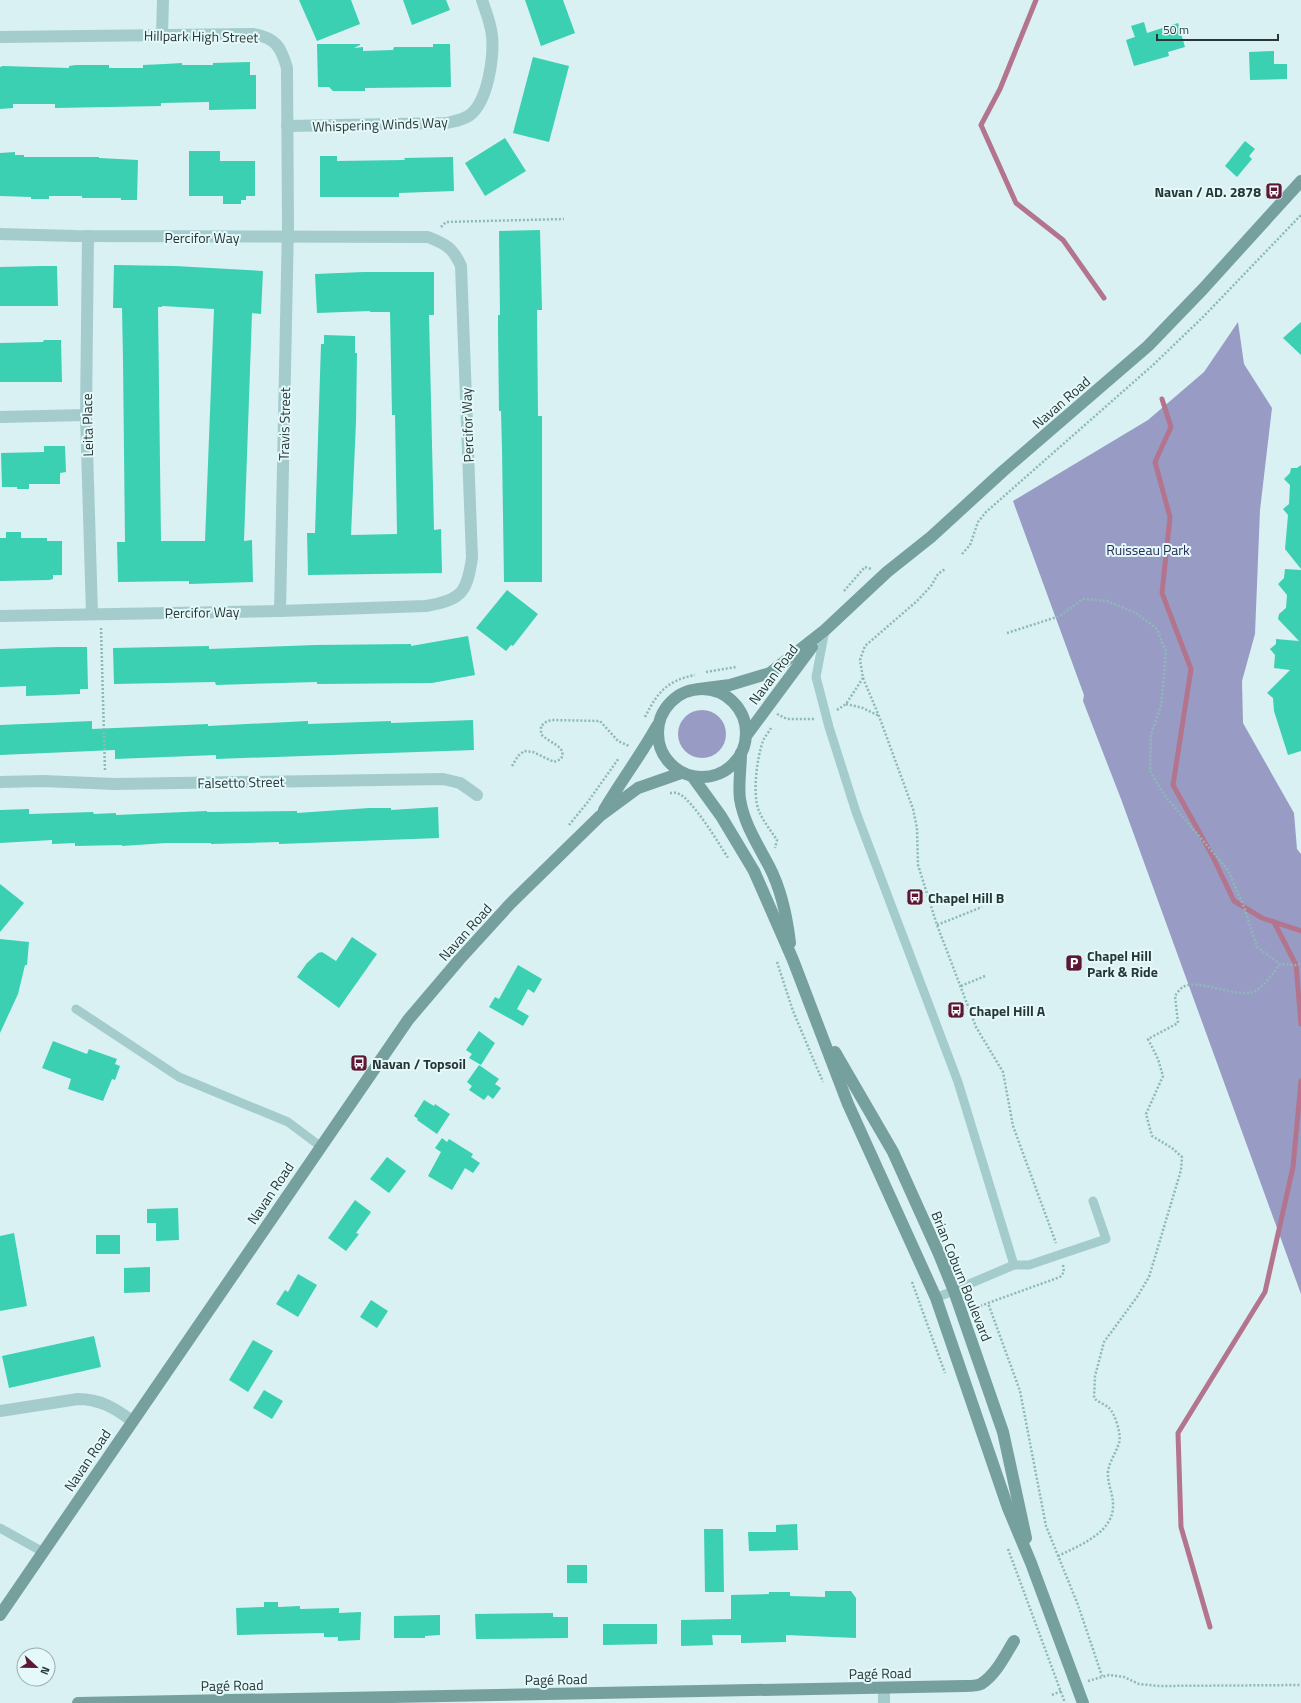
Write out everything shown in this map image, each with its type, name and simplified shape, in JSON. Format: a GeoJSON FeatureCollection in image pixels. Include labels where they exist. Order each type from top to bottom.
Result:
{"type":"FeatureCollection","features":[{"type":"Feature","properties":{"kind":"main road","name":"Navan Road"},"geometry":{"type":"LineString","coordinates":[[699,689],[730,685],[770,673],[825,630],[887,572],[931,537],[1002,472],[1148,346],[1203,289],[1301,181]]}},
{"type":"Feature","properties":{"kind":"main road","name":"Navan Road"},"geometry":{"type":"LineString","coordinates":[[746,736],[825,630]]}},
{"type":"Feature","properties":{"kind":"main road"},"geometry":{"type":"LineString","coordinates":[[699,689],[711,690],[723,694],[733,702],[741,712],[745,723],[746,736],[742,753],[733,765],[722,773],[708,778],[686,775],[672,766],[664,758],[657,736],[658,725],[665,709],[677,696],[687,691],[699,689]]}},
{"type":"Feature","properties":{"kind":"main road","name":"Navan Road"},"geometry":{"type":"LineString","coordinates":[[600,816],[620,783],[641,754],[658,725]]}},
{"type":"Feature","properties":{"kind":"main road","name":"Brian Coburn Boulevard"},"geometry":{"type":"LineString","coordinates":[[742,753],[740,799],[750,830],[770,867],[778,889],[787,918],[793,960]]}},
{"type":"Feature","properties":{"kind":"main road","name":"Navan Road"},"geometry":{"type":"LineString","coordinates":[[0,1614],[408,1020],[459,960],[530,884],[600,816],[638,788],[686,775]]}},
{"type":"Feature","properties":{"kind":"main road","name":"Brian Coburn Boulevard"},"geometry":{"type":"LineString","coordinates":[[686,775],[721,816],[754,871],[793,960],[848,1104],[936,1298],[1008,1508],[1031,1563],[1083,1703]]}},
{"type":"Feature","properties":{"kind":"main road","name":"Brian Coburn Boulevard"},"geometry":{"type":"LineString","coordinates":[[817,1020],[893,1152],[940,1254],[1003,1432],[1031,1563]]}},
{"type":"Feature","properties":{"kind":"main road","name":"Pagé Road"},"geometry":{"type":"LineString","coordinates":[[78,1703],[965,1686],[980,1684],[994,1672],[1014,1641]]}},
{"type":"Feature","properties":{"kind":"street"},"geometry":{"type":"LineString","coordinates":[[162,34],[163,0]]}},
{"type":"Feature","properties":{"kind":"street","name":"Whispering Winds Way"},"geometry":{"type":"LineString","coordinates":[[287,126],[447,123],[457,121],[470,115],[482,100],[489,75],[492,50],[490,24],[482,0]]}},
{"type":"Feature","properties":{"kind":"street","name":"Hillpark High Street"},"geometry":{"type":"LineString","coordinates":[[0,37],[253,34],[263,36],[275,42],[282,52],[287,68],[287,237]]}},
{"type":"Feature","properties":{"kind":"street","name":"Percifor Way"},"geometry":{"type":"LineString","coordinates":[[0,234],[88,236],[428,237],[443,242],[456,253],[461,266],[472,558],[465,588],[458,596],[442,603],[426,606],[280,611],[0,616]]}},
{"type":"Feature","properties":{"kind":"street","name":"Leita Place"},"geometry":{"type":"LineString","coordinates":[[88,236],[86,415],[96,614]]}},
{"type":"Feature","properties":{"kind":"street","name":"Travis Street"},"geometry":{"type":"LineString","coordinates":[[280,611],[287,237]]}},
{"type":"Feature","properties":{"kind":"street"},"geometry":{"type":"LineString","coordinates":[[0,417],[86,415]]}},
{"type":"Feature","properties":{"kind":"street","name":"Falsetto Street"},"geometry":{"type":"LineString","coordinates":[[0,782],[42,781],[106,784],[443,779],[460,783],[477,795]]}},
{"type":"Feature","properties":{"kind":"street"},"geometry":{"type":"LineString","coordinates":[[0,1411],[78,1399],[87,1399],[105,1403],[132,1421]]}},
{"type":"Feature","properties":{"kind":"street"},"geometry":{"type":"LineString","coordinates":[[884,1688],[884,1703]]}},
{"type":"Feature","properties":{"kind":"lane"},"geometry":{"type":"LineString","coordinates":[[825,630],[816,677],[826,715],[856,812],[958,1082],[1014,1265]]}},
{"type":"Feature","properties":{"kind":"lane"},"geometry":{"type":"LineString","coordinates":[[76,1010],[179,1077],[288,1122],[320,1146]]}},
{"type":"Feature","properties":{"kind":"lane"},"geometry":{"type":"LineString","coordinates":[[936,1298],[1014,1265],[1029,1265],[1106,1240],[1094,1201]]}},
{"type":"Feature","properties":{"kind":"lane"},"geometry":{"type":"LineString","coordinates":[[0,1528],[43,1552]]}},
{"type":"Feature","properties":{"kind":"path"},"geometry":{"type":"LineString","coordinates":[[962,554],[970,545],[978,522],[986,512],[1153,365],[1203,317],[1301,215]]}},
{"type":"Feature","properties":{"kind":"path"},"geometry":{"type":"LineString","coordinates":[[428,237],[446,222],[564,219]]}},
{"type":"Feature","properties":{"kind":"path"},"geometry":{"type":"LineString","coordinates":[[841,594],[865,567],[887,572]]}},
{"type":"Feature","properties":{"kind":"path"},"geometry":{"type":"LineString","coordinates":[[944,568],[938,574],[931,586],[917,601],[865,646],[860,660],[863,678],[879,716],[913,809],[917,828],[918,865],[937,925],[976,1027],[1003,1072],[1013,1126],[1058,1246]]}},
{"type":"Feature","properties":{"kind":"path"},"geometry":{"type":"LineString","coordinates":[[1007,633],[1060,616],[1083,599],[1107,601],[1136,613],[1157,629],[1166,652],[1161,706],[1151,734],[1150,771],[1164,795],[1228,870],[1244,907],[1257,947],[1280,964],[1301,964]]}},
{"type":"Feature","properties":{"kind":"path"},"geometry":{"type":"LineString","coordinates":[[96,614],[106,784]]}},
{"type":"Feature","properties":{"kind":"path"},"geometry":{"type":"LineString","coordinates":[[703,673],[737,667]]}},
{"type":"Feature","properties":{"kind":"path"},"geometry":{"type":"LineString","coordinates":[[644,719],[654,699],[663,688],[686,676],[697,674]]}},
{"type":"Feature","properties":{"kind":"path"},"geometry":{"type":"LineString","coordinates":[[777,840],[758,810],[756,800],[758,759],[764,739],[780,716],[787,719],[816,719],[846,704],[863,678]]}},
{"type":"Feature","properties":{"kind":"path"},"geometry":{"type":"LineString","coordinates":[[846,704],[863,708],[879,716]]}},
{"type":"Feature","properties":{"kind":"path"},"geometry":{"type":"LineString","coordinates":[[512,766],[518,756],[524,751],[533,752],[554,762],[561,759],[563,755],[562,750],[541,734],[541,726],[551,720],[600,721],[618,741],[628,745]]}},
{"type":"Feature","properties":{"kind":"path"},"geometry":{"type":"LineString","coordinates":[[624,750],[632,739]]}},
{"type":"Feature","properties":{"kind":"path"},"geometry":{"type":"LineString","coordinates":[[568,826],[587,803],[620,756]]}},
{"type":"Feature","properties":{"kind":"path"},"geometry":{"type":"LineString","coordinates":[[666,794],[678,793],[683,796],[715,838],[730,861]]}},
{"type":"Feature","properties":{"kind":"path"},"geometry":{"type":"LineString","coordinates":[[937,925],[982,907]]}},
{"type":"Feature","properties":{"kind":"path"},"geometry":{"type":"LineString","coordinates":[[775,955],[793,1011],[825,1087]]}},
{"type":"Feature","properties":{"kind":"path"},"geometry":{"type":"LineString","coordinates":[[1058,1556],[1085,1543],[1099,1533],[1110,1521],[1113,1508],[1107,1478],[1110,1462],[1120,1441],[1115,1418],[1109,1408],[1099,1403],[1094,1398],[1095,1376],[1098,1360],[1104,1342],[1137,1297],[1149,1277],[1181,1170],[1182,1157],[1172,1148],[1152,1136],[1146,1114],[1163,1076],[1158,1059],[1148,1039],[1178,1023],[1175,996],[1184,986],[1196,984],[1234,992],[1252,992],[1264,984],[1280,964]]}},
{"type":"Feature","properties":{"kind":"path"},"geometry":{"type":"LineString","coordinates":[[961,986],[985,976]]}},
{"type":"Feature","properties":{"kind":"path"},"geometry":{"type":"LineString","coordinates":[[1062,1262],[1064,1272],[1060,1276],[988,1303],[1020,1391],[1046,1526],[1078,1605],[1102,1676],[1115,1675],[1139,1684],[1158,1686],[1301,1685]]}},
{"type":"Feature","properties":{"kind":"path"},"geometry":{"type":"LineString","coordinates":[[911,1280],[946,1374]]}},
{"type":"Feature","properties":{"kind":"path"},"geometry":{"type":"LineString","coordinates":[[1007,1544],[1065,1703]]}},
{"type":"Feature","properties":{"kind":"path"},"geometry":{"type":"LineString","coordinates":[[1052,1695],[1060,1692]]}},
{"type":"Feature","properties":{"kind":"green space","name":"Ruisseau Park"},"geometry":{"type":"Polygon","coordinates":[[[1238,322],[1244,364],[1272,408],[1260,510],[1255,634],[1242,681],[1243,723],[1294,813],[1297,849],[1301,854],[1301,1294],[1121,799],[1083,701],[1084,695],[1013,501],[1148,420],[1204,372],[1238,322]]]}},
{"type":"Feature","properties":{"kind":"green space"},"geometry":{"type":"Polygon","coordinates":[[[697,710],[707,710],[716,714],[722,720],[725,725],[725,743],[716,754],[707,758],[697,758],[688,754],[682,748],[678,739],[678,729],[682,720],[688,714],[697,710]]]}},
{"type":"Feature","properties":{"kind":"building"},"geometry":{"type":"Polygon","coordinates":[[[299,0],[351,0],[360,24],[317,41],[299,0]]]}},
{"type":"Feature","properties":{"kind":"building"},"geometry":{"type":"Polygon","coordinates":[[[403,0],[446,0],[450,10],[412,25],[403,0]]]}},
{"type":"Feature","properties":{"kind":"building"},"geometry":{"type":"Polygon","coordinates":[[[525,0],[563,0],[575,33],[541,46],[525,0]]]}},
{"type":"Feature","properties":{"kind":"building"},"geometry":{"type":"Polygon","coordinates":[[[1144,22],[1147,33],[1178,23],[1185,47],[1168,52],[1169,56],[1134,66],[1126,40],[1135,37],[1131,26],[1144,22]]]}},
{"type":"Feature","properties":{"kind":"building"},"geometry":{"type":"Polygon","coordinates":[[[317,44],[360,44],[354,48],[363,47],[363,51],[393,50],[394,47],[433,47],[433,44],[450,44],[451,87],[365,88],[365,91],[333,91],[329,87],[318,87],[317,44]]]}},
{"type":"Feature","properties":{"kind":"building"},"geometry":{"type":"Polygon","coordinates":[[[1274,51],[1274,64],[1287,64],[1287,79],[1250,80],[1249,52],[1274,51]]]}},
{"type":"Feature","properties":{"kind":"building"},"geometry":{"type":"Polygon","coordinates":[[[533,57],[569,66],[549,142],[513,133],[533,57]]]}},
{"type":"Feature","properties":{"kind":"building"},"geometry":{"type":"Polygon","coordinates":[[[250,62],[250,75],[256,75],[256,109],[209,110],[209,102],[161,103],[161,106],[55,108],[55,104],[13,104],[13,108],[0,109],[0,67],[3,66],[69,68],[69,66],[76,65],[109,65],[109,68],[143,68],[143,65],[182,63],[182,65],[213,65],[213,63],[250,62]]]}},
{"type":"Feature","properties":{"kind":"building"},"geometry":{"type":"Polygon","coordinates":[[[505,138],[526,171],[485,196],[465,163],[505,138]]]}},
{"type":"Feature","properties":{"kind":"building"},"geometry":{"type":"Polygon","coordinates":[[[1245,141],[1255,149],[1249,156],[1252,159],[1237,177],[1225,166],[1245,141]]]}},
{"type":"Feature","properties":{"kind":"building"},"geometry":{"type":"Polygon","coordinates":[[[189,151],[220,151],[220,161],[255,161],[255,196],[246,196],[246,200],[241,200],[241,204],[223,204],[223,196],[189,196],[189,151]]]}},
{"type":"Feature","properties":{"kind":"building"},"geometry":{"type":"Polygon","coordinates":[[[15,152],[15,155],[24,155],[24,157],[99,157],[138,160],[137,200],[121,200],[121,198],[82,198],[82,196],[49,196],[49,199],[31,199],[31,197],[0,196],[0,153],[15,152]]]}},
{"type":"Feature","properties":{"kind":"building"},"geometry":{"type":"Polygon","coordinates":[[[320,156],[337,156],[337,161],[405,160],[404,158],[453,157],[454,191],[399,193],[399,197],[320,197],[320,156]]]}},
{"type":"Feature","properties":{"kind":"building"},"geometry":{"type":"Polygon","coordinates":[[[540,230],[542,310],[537,310],[538,416],[542,416],[542,582],[504,582],[501,411],[499,411],[499,231],[540,230]]]}},
{"type":"Feature","properties":{"kind":"building"},"geometry":{"type":"Polygon","coordinates":[[[114,265],[175,266],[263,271],[261,314],[252,313],[244,541],[252,540],[253,582],[189,584],[189,581],[118,582],[117,542],[125,542],[123,360],[122,308],[113,308],[114,265]],[[158,307],[161,541],[205,541],[214,309],[158,307]]]}},
{"type":"Feature","properties":{"kind":"building"},"geometry":{"type":"Polygon","coordinates":[[[57,266],[58,306],[0,306],[0,267],[57,266]]]}},
{"type":"Feature","properties":{"kind":"building"},"geometry":{"type":"Polygon","coordinates":[[[434,272],[434,315],[429,315],[434,530],[441,529],[442,573],[308,575],[307,533],[315,533],[321,344],[324,344],[324,335],[355,336],[355,353],[357,353],[356,422],[351,535],[397,534],[395,415],[392,415],[390,312],[370,311],[317,313],[315,274],[434,272]]]}},
{"type":"Feature","properties":{"kind":"building"},"geometry":{"type":"Polygon","coordinates":[[[1301,322],[1301,355],[1283,338],[1301,322]]]}},
{"type":"Feature","properties":{"kind":"building"},"geometry":{"type":"Polygon","coordinates":[[[44,340],[61,340],[62,382],[0,382],[0,343],[43,342],[44,340]]]}},
{"type":"Feature","properties":{"kind":"building"},"geometry":{"type":"Polygon","coordinates":[[[44,446],[65,446],[66,472],[60,473],[60,484],[29,484],[29,489],[2,487],[1,453],[44,452],[44,446]]]}},
{"type":"Feature","properties":{"kind":"building"},"geometry":{"type":"Polygon","coordinates":[[[1301,465],[1301,569],[1285,549],[1288,515],[1283,509],[1289,504],[1290,485],[1284,479],[1290,473],[1291,468],[1297,468],[1301,465]]]}},
{"type":"Feature","properties":{"kind":"building"},"geometry":{"type":"Polygon","coordinates":[[[6,532],[21,532],[21,538],[47,538],[47,541],[62,541],[62,575],[53,575],[53,579],[49,580],[0,581],[0,538],[6,538],[6,532]]]}},
{"type":"Feature","properties":{"kind":"building"},"geometry":{"type":"Polygon","coordinates":[[[1285,569],[1301,570],[1301,751],[1288,755],[1274,711],[1273,698],[1267,693],[1290,670],[1274,668],[1275,655],[1270,649],[1276,644],[1276,639],[1299,641],[1278,619],[1279,614],[1286,608],[1287,595],[1278,584],[1284,578],[1285,569]]]}},
{"type":"Feature","properties":{"kind":"building"},"geometry":{"type":"Polygon","coordinates":[[[507,590],[538,614],[513,646],[511,645],[506,651],[476,628],[507,590]]]}},
{"type":"Feature","properties":{"kind":"building"},"geometry":{"type":"Polygon","coordinates":[[[468,636],[475,675],[432,683],[317,684],[317,682],[216,685],[215,682],[114,684],[113,648],[209,646],[209,649],[316,645],[411,644],[411,646],[468,636]]]}},
{"type":"Feature","properties":{"kind":"building"},"geometry":{"type":"Polygon","coordinates":[[[87,647],[88,689],[80,689],[80,694],[26,696],[26,686],[0,687],[0,649],[87,647]]]}},
{"type":"Feature","properties":{"kind":"building"},"geometry":{"type":"Polygon","coordinates":[[[473,720],[474,750],[216,759],[216,755],[115,759],[115,750],[0,755],[0,725],[92,721],[92,729],[208,724],[208,726],[308,721],[308,724],[473,720]]]}},
{"type":"Feature","properties":{"kind":"building"},"geometry":{"type":"Polygon","coordinates":[[[438,807],[439,838],[279,844],[279,842],[211,844],[166,843],[122,846],[75,846],[75,843],[52,844],[52,840],[0,843],[0,810],[29,809],[29,814],[93,812],[94,814],[116,813],[116,815],[207,811],[297,811],[297,813],[369,808],[391,808],[391,810],[438,807]]]}},
{"type":"Feature","properties":{"kind":"building"},"geometry":{"type":"Polygon","coordinates":[[[0,884],[24,903],[0,932],[0,884]]]}},
{"type":"Feature","properties":{"kind":"building"},"geometry":{"type":"Polygon","coordinates":[[[352,937],[377,954],[339,1008],[297,977],[307,963],[318,953],[322,952],[336,961],[352,937]]]}},
{"type":"Feature","properties":{"kind":"building"},"geometry":{"type":"Polygon","coordinates":[[[0,939],[29,942],[27,965],[25,965],[18,994],[0,1033],[0,939]]]}},
{"type":"Feature","properties":{"kind":"building"},"geometry":{"type":"Polygon","coordinates":[[[518,965],[542,979],[534,993],[528,989],[517,1009],[529,1016],[523,1026],[489,1007],[495,997],[499,999],[518,965]]]}},
{"type":"Feature","properties":{"kind":"building"},"geometry":{"type":"Polygon","coordinates":[[[479,1031],[495,1043],[481,1065],[469,1058],[472,1054],[466,1050],[479,1031]]]}},
{"type":"Feature","properties":{"kind":"building"},"geometry":{"type":"Polygon","coordinates":[[[53,1041],[87,1054],[89,1049],[117,1059],[115,1064],[120,1066],[115,1080],[112,1079],[103,1101],[68,1089],[71,1079],[42,1068],[53,1041]]]}},
{"type":"Feature","properties":{"kind":"building"},"geometry":{"type":"Polygon","coordinates":[[[479,1065],[499,1079],[495,1084],[501,1088],[493,1099],[488,1095],[484,1100],[469,1090],[472,1086],[467,1082],[479,1065]]]}},
{"type":"Feature","properties":{"kind":"building"},"geometry":{"type":"Polygon","coordinates":[[[424,1100],[434,1106],[435,1104],[450,1114],[437,1134],[417,1120],[418,1119],[414,1116],[424,1100]]]}},
{"type":"Feature","properties":{"kind":"building"},"geometry":{"type":"Polygon","coordinates":[[[442,1138],[447,1142],[449,1139],[473,1154],[471,1157],[480,1163],[473,1173],[465,1168],[452,1190],[428,1176],[441,1152],[435,1148],[442,1138]]]}},
{"type":"Feature","properties":{"kind":"building"},"geometry":{"type":"Polygon","coordinates":[[[387,1157],[406,1171],[389,1193],[370,1179],[387,1157]]]}},
{"type":"Feature","properties":{"kind":"building"},"geometry":{"type":"Polygon","coordinates":[[[355,1200],[371,1212],[356,1233],[359,1234],[346,1251],[328,1238],[355,1200]]]}},
{"type":"Feature","properties":{"kind":"building"},"geometry":{"type":"Polygon","coordinates":[[[178,1208],[179,1240],[156,1241],[156,1223],[147,1223],[147,1209],[178,1208]]]}},
{"type":"Feature","properties":{"kind":"building"},"geometry":{"type":"Polygon","coordinates":[[[14,1233],[27,1306],[0,1311],[0,1236],[14,1233]]]}},
{"type":"Feature","properties":{"kind":"building"},"geometry":{"type":"Polygon","coordinates":[[[96,1235],[120,1235],[120,1254],[96,1254],[96,1235]]]}},
{"type":"Feature","properties":{"kind":"building"},"geometry":{"type":"Polygon","coordinates":[[[150,1267],[150,1292],[124,1293],[124,1268],[150,1267]]]}},
{"type":"Feature","properties":{"kind":"building"},"geometry":{"type":"Polygon","coordinates":[[[298,1274],[317,1285],[298,1317],[276,1304],[285,1290],[288,1292],[298,1274]]]}},
{"type":"Feature","properties":{"kind":"building"},"geometry":{"type":"Polygon","coordinates":[[[371,1300],[388,1311],[377,1328],[360,1317],[371,1300]]]}},
{"type":"Feature","properties":{"kind":"building"},"geometry":{"type":"Polygon","coordinates":[[[94,1336],[101,1367],[9,1388],[2,1356],[94,1336]]]}},
{"type":"Feature","properties":{"kind":"building"},"geometry":{"type":"Polygon","coordinates":[[[253,1340],[273,1351],[248,1392],[229,1380],[253,1340]]]}},
{"type":"Feature","properties":{"kind":"building"},"geometry":{"type":"Polygon","coordinates":[[[264,1390],[283,1401],[272,1419],[253,1408],[264,1390]]]}},
{"type":"Feature","properties":{"kind":"building"},"geometry":{"type":"Polygon","coordinates":[[[797,1524],[798,1550],[749,1551],[748,1532],[776,1532],[776,1525],[797,1524]]]}},
{"type":"Feature","properties":{"kind":"building"},"geometry":{"type":"Polygon","coordinates":[[[704,1529],[723,1529],[724,1592],[705,1592],[704,1529]]]}},
{"type":"Feature","properties":{"kind":"building"},"geometry":{"type":"Polygon","coordinates":[[[567,1565],[587,1565],[587,1583],[567,1583],[567,1565]]]}},
{"type":"Feature","properties":{"kind":"building"},"geometry":{"type":"Polygon","coordinates":[[[825,1591],[851,1591],[856,1598],[856,1638],[786,1635],[786,1642],[741,1643],[741,1635],[712,1635],[713,1645],[681,1646],[681,1620],[731,1619],[731,1595],[790,1592],[790,1596],[825,1597],[825,1591]]]}},
{"type":"Feature","properties":{"kind":"building"},"geometry":{"type":"Polygon","coordinates":[[[264,1602],[278,1602],[278,1607],[300,1606],[300,1609],[339,1608],[339,1613],[361,1612],[360,1640],[338,1641],[338,1637],[324,1637],[324,1633],[237,1635],[236,1608],[264,1607],[264,1602]]]}},
{"type":"Feature","properties":{"kind":"building"},"geometry":{"type":"Polygon","coordinates":[[[553,1613],[553,1617],[568,1617],[568,1638],[476,1639],[475,1614],[553,1613]]]}},
{"type":"Feature","properties":{"kind":"building"},"geometry":{"type":"Polygon","coordinates":[[[440,1615],[440,1635],[425,1636],[425,1638],[394,1638],[394,1616],[440,1615]]]}},
{"type":"Feature","properties":{"kind":"building"},"geometry":{"type":"Polygon","coordinates":[[[603,1624],[657,1624],[657,1644],[603,1645],[603,1624]]]}},
{"type":"Feature","properties":{"kind":"waterway"},"geometry":{"type":"LineString","coordinates":[[1036,0],[1000,89],[981,125],[1016,203],[1063,240],[1104,298]]}},
{"type":"Feature","properties":{"kind":"waterway"},"geometry":{"type":"LineString","coordinates":[[1162,399],[1171,427],[1155,462],[1170,517],[1162,593],[1191,669],[1173,785],[1212,855],[1234,901],[1262,918],[1301,931]]}},
{"type":"Feature","properties":{"kind":"waterway"},"geometry":{"type":"LineString","coordinates":[[1274,922],[1296,965],[1301,1024]]}},
{"type":"Feature","properties":{"kind":"waterway"},"geometry":{"type":"LineString","coordinates":[[1210,1627],[1181,1527],[1178,1433],[1265,1292],[1293,1167],[1301,1081]]}},
{"type":"Feature","properties":{"kind":"place","name":"Navan / AD. 2878"},"geometry":{"type":"Point","coordinates":[1274,191]}},
{"type":"Feature","properties":{"kind":"place","name":"Chapel Hill B"},"geometry":{"type":"Point","coordinates":[915,897]}},
{"type":"Feature","properties":{"kind":"place","name":"Chapel Hill Park & Ride"},"geometry":{"type":"Point","coordinates":[1074,963]}},
{"type":"Feature","properties":{"kind":"place","name":"Chapel Hill A"},"geometry":{"type":"Point","coordinates":[956,1010]}},
{"type":"Feature","properties":{"kind":"place","name":"Navan / Topsoil"},"geometry":{"type":"Point","coordinates":[359,1063]}}]}
